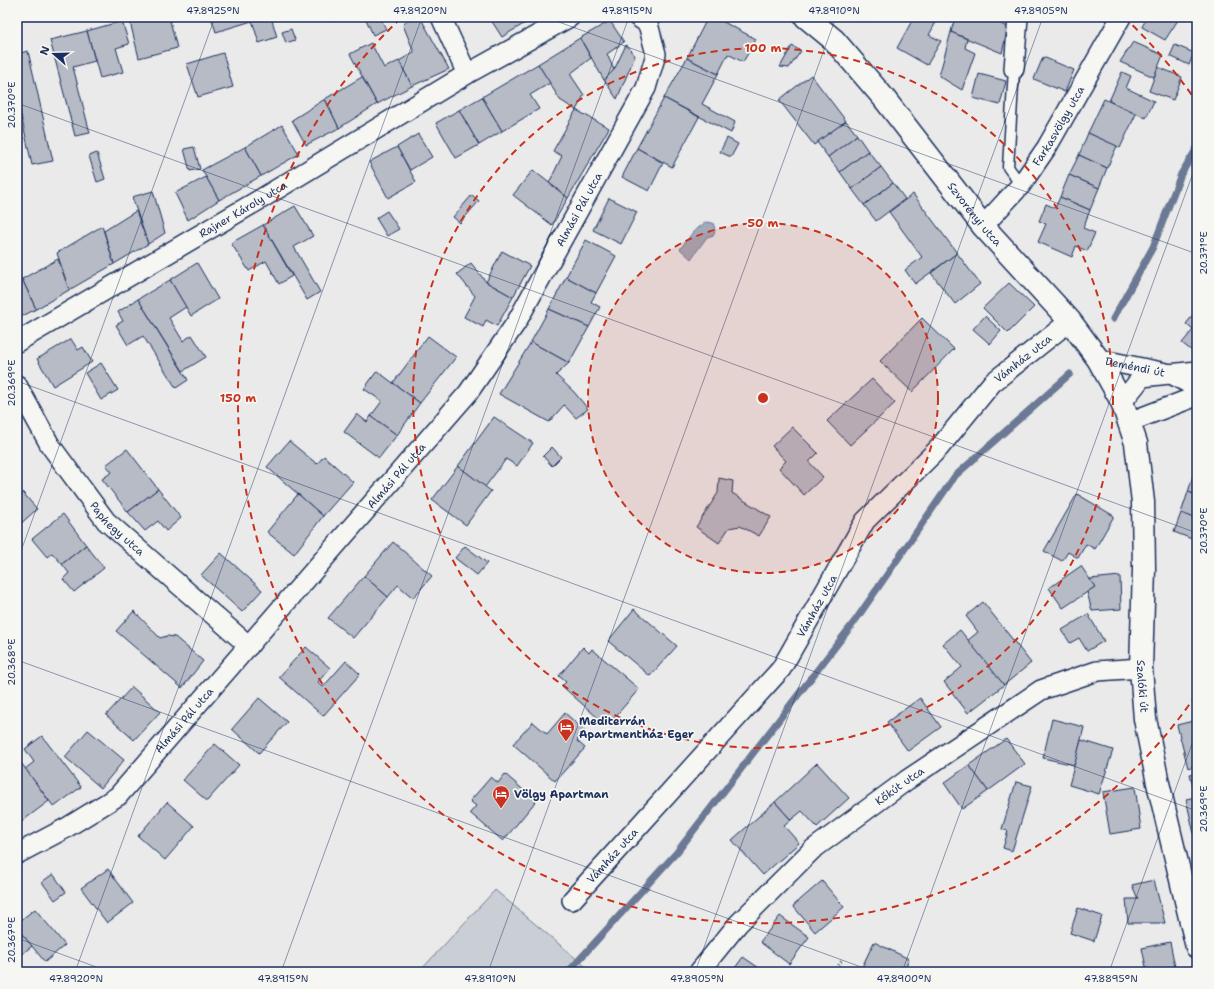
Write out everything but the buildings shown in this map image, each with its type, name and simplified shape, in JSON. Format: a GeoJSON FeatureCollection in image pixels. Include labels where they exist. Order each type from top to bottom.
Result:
{"type":"FeatureCollection","features":[{"type":"Feature","properties":{"kind":"main road","name":"Szvorényi utca"},"geometry":{"type":"LineString","coordinates":[[806,17],[834,40],[883,97],[983,226],[1070,321],[1098,359],[1126,412]]}},
{"type":"Feature","properties":{"kind":"main road","name":"Szalóki út"},"geometry":{"type":"LineString","coordinates":[[1126,412],[1136,443],[1143,502],[1144,569],[1141,668],[1145,719],[1158,783],[1197,946]]}},
{"type":"Feature","properties":{"kind":"street"},"geometry":{"type":"LineString","coordinates":[[441,17],[467,74]]}},
{"type":"Feature","properties":{"kind":"street","name":"Rajner Károly utca"},"geometry":{"type":"LineString","coordinates":[[17,342],[259,200],[467,74],[570,17]]}},
{"type":"Feature","properties":{"kind":"street","name":"Almási Pál utca"},"geometry":{"type":"LineString","coordinates":[[17,854],[66,828],[118,796],[468,393],[516,323],[646,88],[656,54],[648,24],[638,17]]}},
{"type":"Feature","properties":{"kind":"street"},"geometry":{"type":"LineString","coordinates":[[1014,69],[1018,17]]}},
{"type":"Feature","properties":{"kind":"street","name":"Farkasvölgy utca"},"geometry":{"type":"LineString","coordinates":[[983,226],[1021,185],[1047,147],[1121,17]]}},
{"type":"Feature","properties":{"kind":"street","name":"Vámház utca"},"geometry":{"type":"LineString","coordinates":[[572,900],[781,669],[865,521],[939,448],[992,383],[1070,321]]}},
{"type":"Feature","properties":{"kind":"street","name":"Deméndi út"},"geometry":{"type":"LineString","coordinates":[[1098,359],[1171,374],[1197,388]]}},
{"type":"Feature","properties":{"kind":"street"},"geometry":{"type":"LineString","coordinates":[[1171,374],[1197,371]]}},
{"type":"Feature","properties":{"kind":"street","name":"Deméndi út"},"geometry":{"type":"LineString","coordinates":[[1126,412],[1142,377],[1171,374]]}},
{"type":"Feature","properties":{"kind":"street","name":"Paphegy utca"},"geometry":{"type":"LineString","coordinates":[[17,385],[50,445],[106,521],[249,646]]}},
{"type":"Feature","properties":{"kind":"street"},"geometry":{"type":"LineString","coordinates":[[1126,412],[1197,396]]}},
{"type":"Feature","properties":{"kind":"street","name":"Kőkút utca"},"geometry":{"type":"LineString","coordinates":[[699,972],[738,924],[812,850],[907,780],[1041,690],[1097,671],[1141,668]]}},
{"type":"Feature","properties":{"kind":"lane"},"geometry":{"type":"LineString","coordinates":[[1014,69],[1008,167],[1021,185]]}},
{"type":"Feature","properties":{"kind":"path"},"geometry":{"type":"LineString","coordinates":[[834,972],[842,960]]}},
{"type":"Feature","properties":{"kind":"shaded area"},"geometry":{"type":"Polygon","coordinates":[[[495,890],[592,972],[419,972],[495,890]]]}},
{"type":"Feature","properties":{"kind":"water"},"geometry":{"type":"Polygon","coordinates":[[[706,222],[713,223],[715,229],[714,235],[707,237],[691,259],[680,249],[693,232],[706,222]]]}},
{"type":"Feature","properties":{"kind":"waterway"},"geometry":{"type":"LineString","coordinates":[[1113,319],[1153,247],[1181,174],[1197,148]]}},
{"type":"Feature","properties":{"kind":"waterway"},"geometry":{"type":"LineString","coordinates":[[568,972],[677,852],[855,621],[955,476],[1070,374]]}},
{"type":"Feature","properties":{"kind":"place","name":"Mediterrán Apartmentház Eger"},"geometry":{"type":"Point","coordinates":[566,742]}},
{"type":"Feature","properties":{"kind":"place","name":"Völgy Apartman"},"geometry":{"type":"Point","coordinates":[501,809]}}]}
